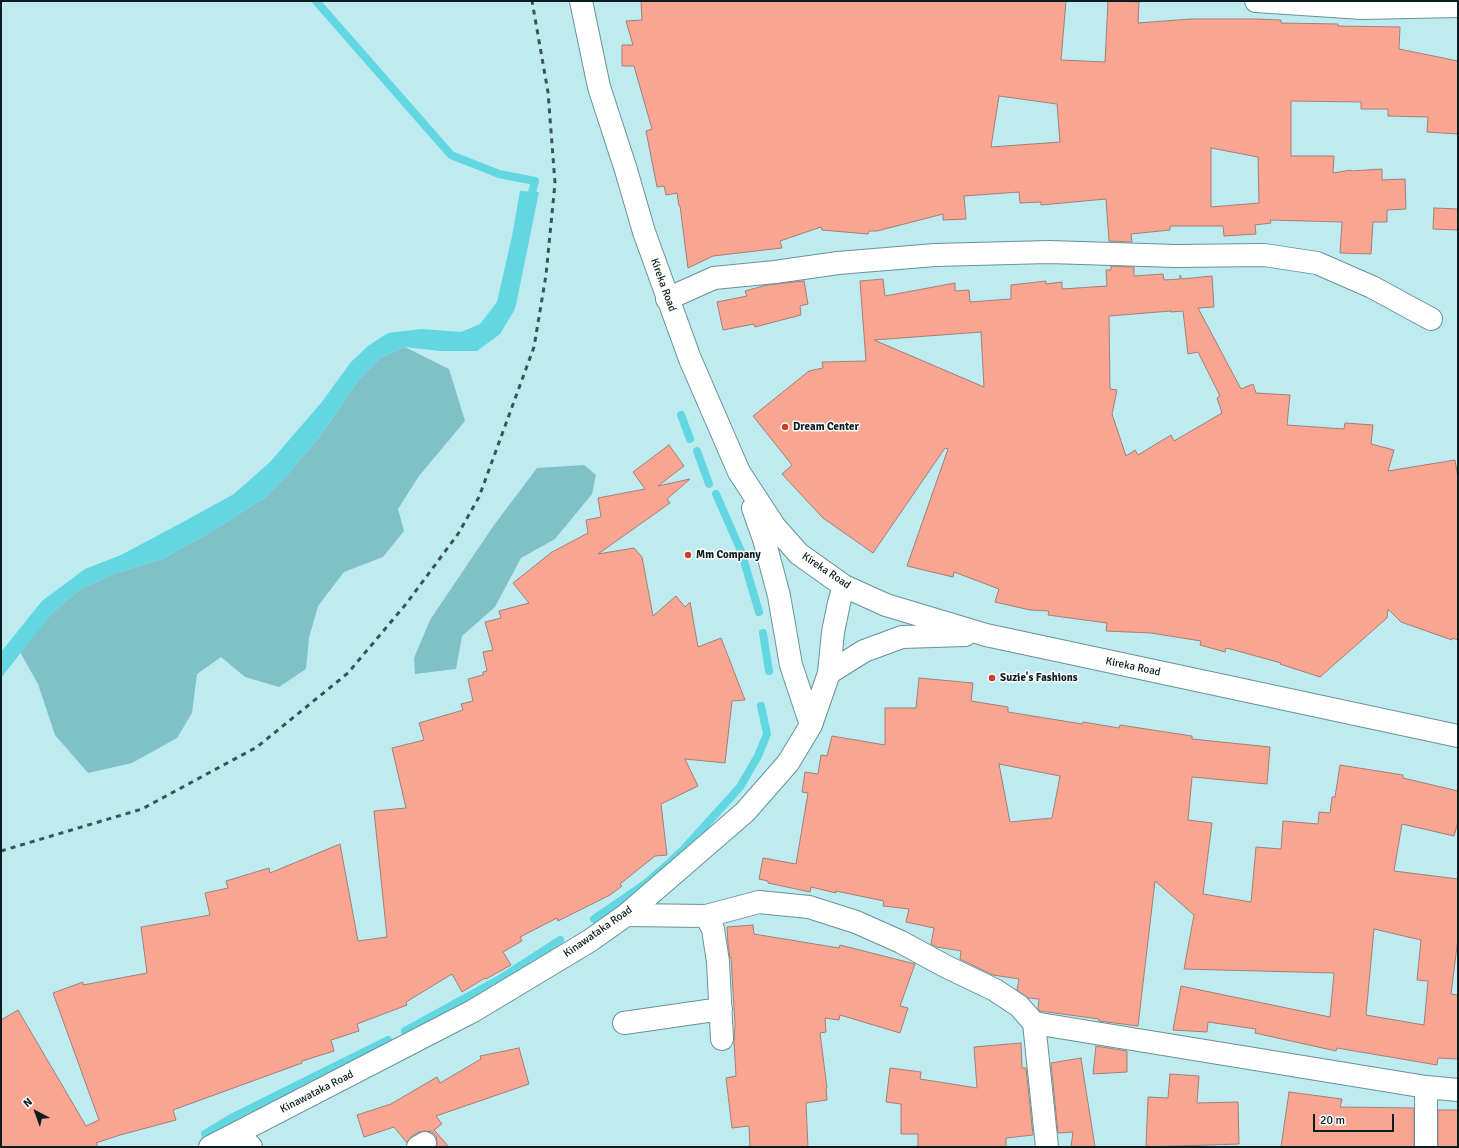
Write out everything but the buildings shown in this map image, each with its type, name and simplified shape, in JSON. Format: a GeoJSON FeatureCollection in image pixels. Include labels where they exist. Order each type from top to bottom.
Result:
{"type":"FeatureCollection","features":[{"type":"Feature","properties":{"kind":"street","name":"Kireka Road"},"geometry":{"type":"LineString","coordinates":[[581,1],[599,88],[626,170],[644,232],[690,359],[739,472],[775,527],[799,554],[844,586],[886,605],[986,635],[1458,736]]}},
{"type":"Feature","properties":{"kind":"street"},"geometry":{"type":"LineString","coordinates":[[1256,1],[1362,8],[1458,6]]}},
{"type":"Feature","properties":{"kind":"street"},"geometry":{"type":"LineString","coordinates":[[667,299],[714,278],[775,272],[838,263],[935,255],[1049,252],[1176,256],[1264,255],[1317,263],[1372,287],[1431,319]]}},
{"type":"Feature","properties":{"kind":"street"},"geometry":{"type":"LineString","coordinates":[[739,472],[749,495],[764,539],[779,596],[791,665],[811,725]]}},
{"type":"Feature","properties":{"kind":"street","name":"Kinawataka Road"},"geometry":{"type":"LineString","coordinates":[[210,1147],[244,1140],[474,1011],[591,940],[626,915],[745,812],[788,763],[811,725],[829,673],[833,632],[844,586]]}},
{"type":"Feature","properties":{"kind":"street"},"geometry":{"type":"LineString","coordinates":[[829,673],[864,651],[902,637],[986,635]]}},
{"type":"Feature","properties":{"kind":"street"},"geometry":{"type":"LineString","coordinates":[[626,915],[706,916],[759,902],[809,907],[856,922],[901,942],[995,990],[1019,1006],[1034,1023],[1047,1147]]}},
{"type":"Feature","properties":{"kind":"street"},"geometry":{"type":"LineString","coordinates":[[706,916],[713,929],[718,962],[722,1039]]}},
{"type":"Feature","properties":{"kind":"street"},"geometry":{"type":"LineString","coordinates":[[624,1022],[721,1009]]}},
{"type":"Feature","properties":{"kind":"street"},"geometry":{"type":"LineString","coordinates":[[1034,1023],[1426,1087],[1458,1090]]}},
{"type":"Feature","properties":{"kind":"street"},"geometry":{"type":"LineString","coordinates":[[1426,1087],[1426,1147]]}},
{"type":"Feature","properties":{"kind":"shaded area"},"geometry":{"type":"Polygon","coordinates":[[[520,191],[539,192],[516,305],[500,334],[477,351],[440,351],[405,347],[380,358],[360,378],[320,436],[287,475],[264,498],[214,530],[162,559],[116,573],[79,590],[52,613],[1,678],[1,652],[42,601],[85,569],[121,555],[234,494],[270,462],[321,403],[351,362],[368,346],[388,333],[422,329],[461,332],[480,324],[497,302],[512,236],[520,191]]]}},
{"type":"Feature","properties":{"kind":"shaded area"},"geometry":{"type":"Polygon","coordinates":[[[405,347],[449,369],[465,421],[419,476],[398,509],[404,531],[383,557],[344,572],[318,606],[309,638],[306,669],[279,687],[245,677],[221,657],[197,674],[192,713],[177,738],[132,763],[88,773],[55,735],[38,684],[20,652],[52,613],[79,590],[116,573],[162,559],[214,530],[264,498],[287,475],[320,436],[360,378],[380,358],[405,347]]]}},
{"type":"Feature","properties":{"kind":"shaded area"},"geometry":{"type":"Polygon","coordinates":[[[584,465],[596,475],[592,494],[555,539],[521,558],[495,607],[462,636],[456,669],[415,674],[414,658],[430,620],[494,525],[537,468],[584,465]]]}},
{"type":"Feature","properties":{"kind":"waterway"},"geometry":{"type":"LineString","coordinates":[[316,1],[451,155],[499,174],[535,181],[530,201]]}},
{"type":"Feature","properties":{"kind":"waterway"},"geometry":{"type":"LineString","coordinates":[[681,415],[690,439]]}},
{"type":"Feature","properties":{"kind":"waterway"},"geometry":{"type":"LineString","coordinates":[[697,451],[709,484]]}},
{"type":"Feature","properties":{"kind":"waterway"},"geometry":{"type":"LineString","coordinates":[[716,494],[741,551],[759,612]]}},
{"type":"Feature","properties":{"kind":"waterway"},"geometry":{"type":"LineString","coordinates":[[763,633],[769,671]]}},
{"type":"Feature","properties":{"kind":"waterway"},"geometry":{"type":"LineString","coordinates":[[594,919],[645,884],[667,865],[683,850],[740,787],[758,756],[767,734],[761,706]]}},
{"type":"Feature","properties":{"kind":"waterway"},"geometry":{"type":"LineString","coordinates":[[405,1031],[498,980],[560,940]]}},
{"type":"Feature","properties":{"kind":"waterway"},"geometry":{"type":"LineString","coordinates":[[205,1134],[235,1116],[388,1040]]}},
{"type":"Feature","properties":{"kind":"railway"},"geometry":{"type":"LineString","coordinates":[[1,851],[142,809],[257,747],[348,673],[406,604],[458,534],[479,497],[534,347],[546,275],[555,183],[548,92],[532,1]]}},
{"type":"Feature","properties":{"kind":"place","name":"Dream Center"},"geometry":{"type":"Point","coordinates":[785,427]}},
{"type":"Feature","properties":{"kind":"place","name":"Mm Company"},"geometry":{"type":"Point","coordinates":[688,555]}},
{"type":"Feature","properties":{"kind":"place","name":"Suzie's Fashions"},"geometry":{"type":"Point","coordinates":[992,678]}}]}
